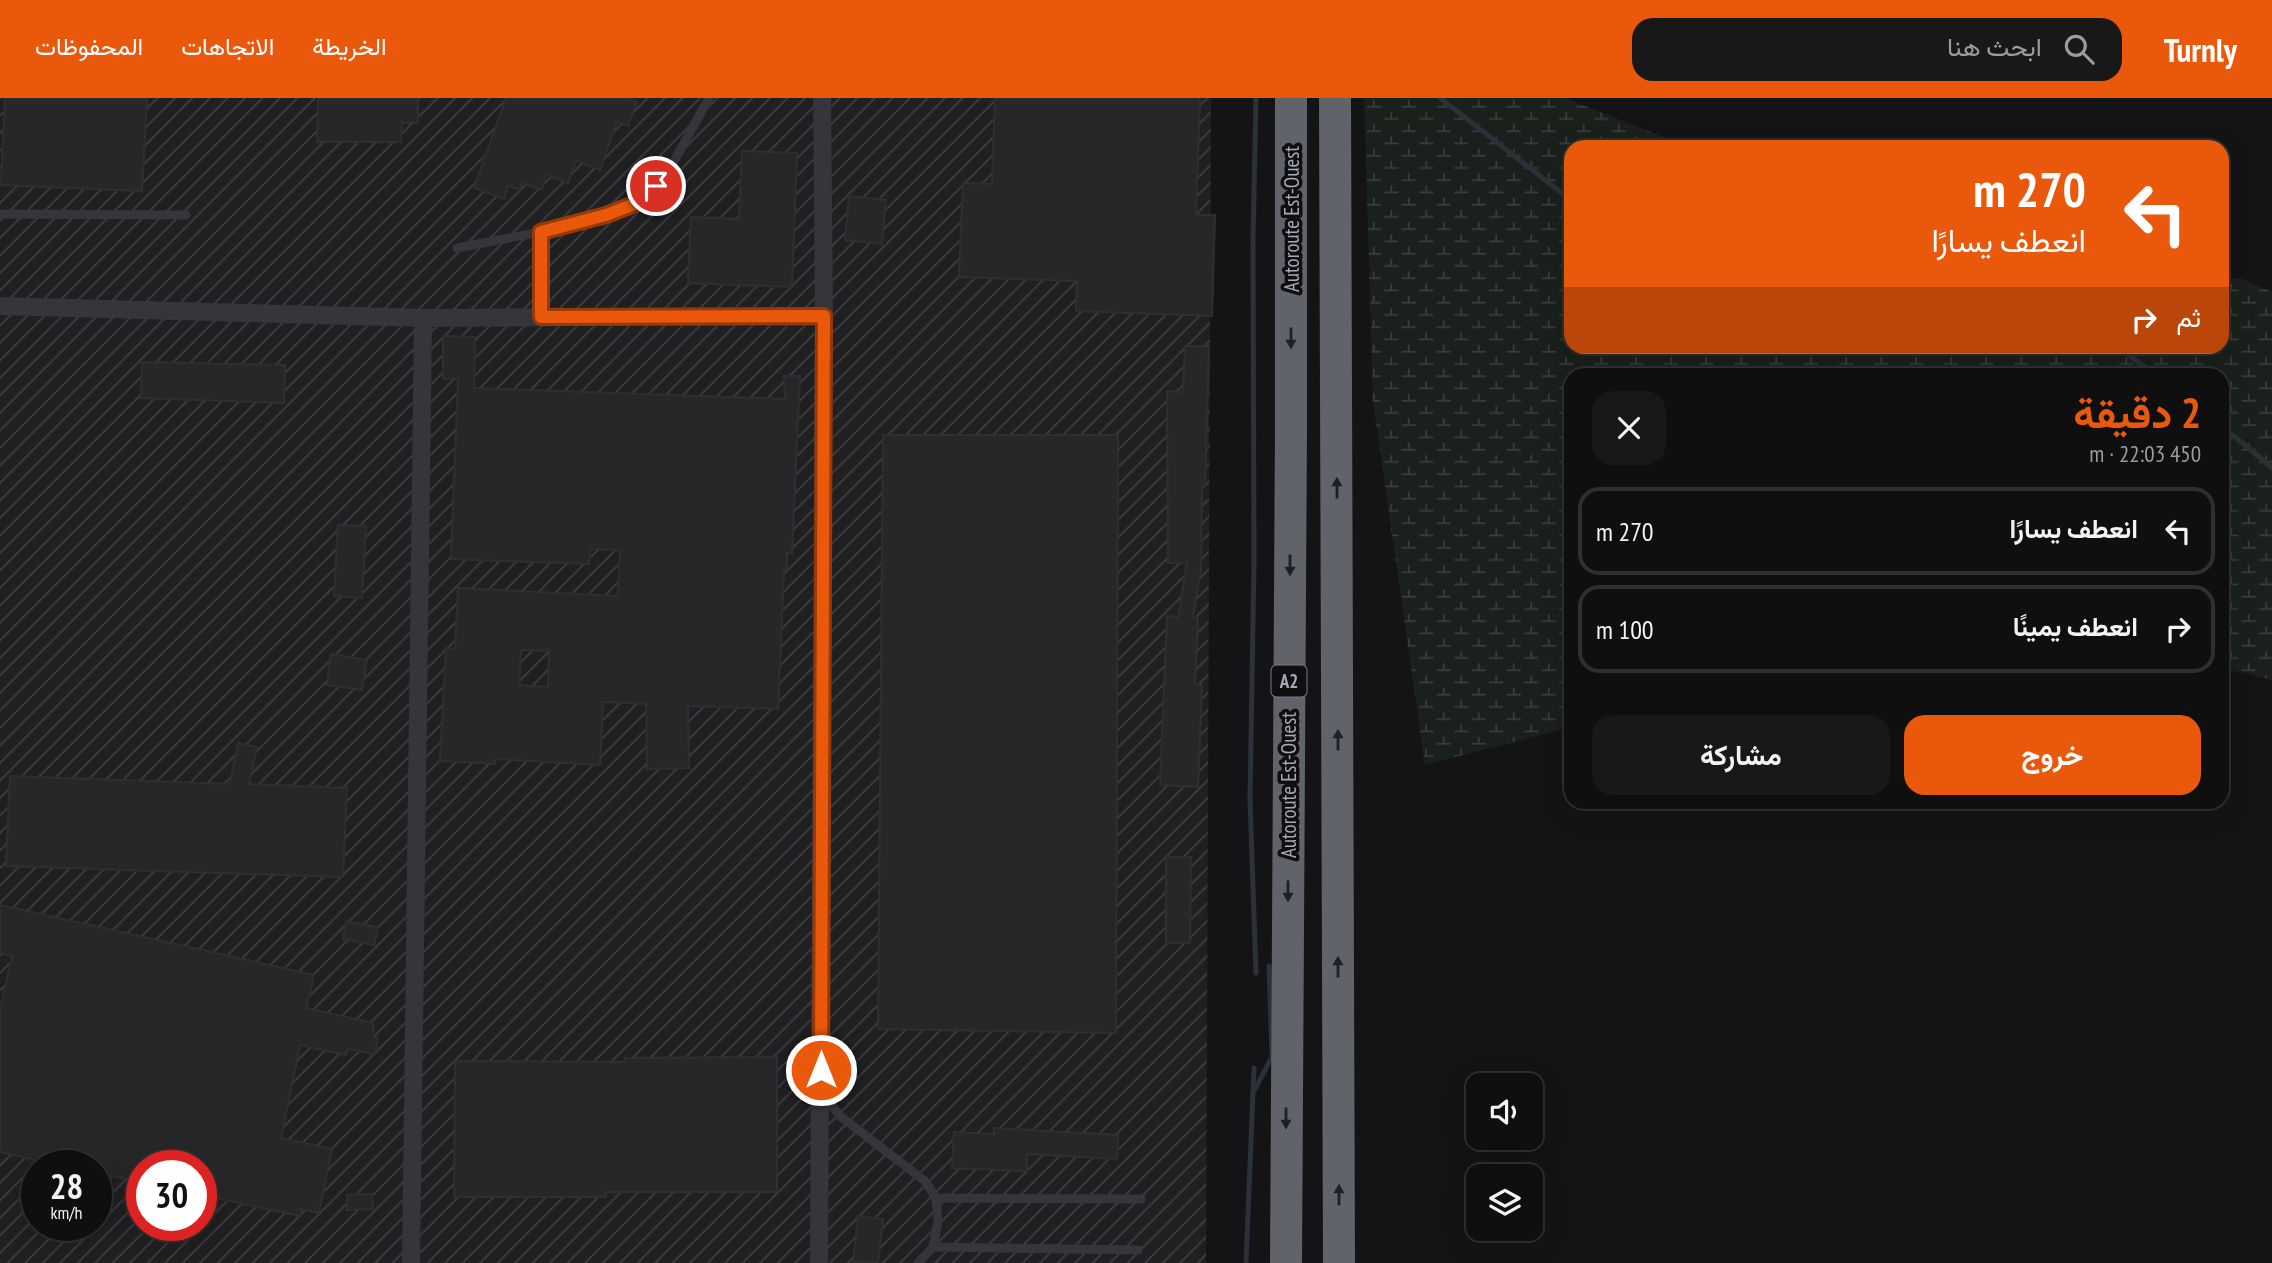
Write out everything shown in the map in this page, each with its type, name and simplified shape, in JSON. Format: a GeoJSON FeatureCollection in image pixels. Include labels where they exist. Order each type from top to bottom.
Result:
{"type":"FeatureCollection","features":[{"type":"Feature","properties":{"kind":"highway","name":"Autoroute Est-Ouest"},"geometry":{"type":"LineString","coordinates":[[1286,1263],[1291,440],[1290,98]]}},
{"type":"Feature","properties":{"kind":"highway","name":"A2"},"geometry":{"type":"LineString","coordinates":[[1335,98],[1339,1263]]}},
{"type":"Feature","properties":{"kind":"street"},"geometry":{"type":"LineString","coordinates":[[819,1263],[824,316],[822,98]]}},
{"type":"Feature","properties":{"kind":"street"},"geometry":{"type":"LineString","coordinates":[[0,306],[424,318],[824,316]]}},
{"type":"Feature","properties":{"kind":"street"},"geometry":{"type":"LineString","coordinates":[[411,1263],[424,318]]}},
{"type":"Feature","properties":{"kind":"lane"},"geometry":{"type":"LineString","coordinates":[[457,248],[541,232],[606,215],[645,200],[668,172],[709,98]]}},
{"type":"Feature","properties":{"kind":"lane"},"geometry":{"type":"LineString","coordinates":[[0,214],[186,215]]}},
{"type":"Feature","properties":{"kind":"lane"},"geometry":{"type":"LineString","coordinates":[[541,232],[541,317]]}},
{"type":"Feature","properties":{"kind":"lane"},"geometry":{"type":"LineString","coordinates":[[821,1091],[841,1116],[925,1181],[936,1198],[938,1222],[933,1247],[918,1263]]}},
{"type":"Feature","properties":{"kind":"lane"},"geometry":{"type":"LineString","coordinates":[[936,1198],[1141,1199]]}},
{"type":"Feature","properties":{"kind":"lane"},"geometry":{"type":"LineString","coordinates":[[933,1247],[1138,1251]]}},
{"type":"Feature","properties":{"kind":"shaded area"},"geometry":{"type":"Polygon","coordinates":[[[0,98],[1211,98],[1206,1263],[0,1263],[0,98]]]}},
{"type":"Feature","properties":{"kind":"green space"},"geometry":{"type":"Polygon","coordinates":[[[1364,98],[1565,98],[1671,140],[1564,140],[1564,354],[2229,354],[2229,278],[2242,279],[2272,292],[2272,680],[2229,669],[2229,368],[1564,368],[1564,729],[1425,765],[1373,402],[1364,98]]]}},
{"type":"Feature","properties":{"kind":"building"},"geometry":{"type":"Polygon","coordinates":[[[5,98],[147,98],[142,191],[1,185],[5,98]]]}},
{"type":"Feature","properties":{"kind":"building"},"geometry":{"type":"Polygon","coordinates":[[[318,98],[418,98],[418,123],[402,123],[401,142],[317,142],[318,98]]]}},
{"type":"Feature","properties":{"kind":"building"},"geometry":{"type":"Polygon","coordinates":[[[506,98],[627,98],[637,102],[628,126],[617,122],[600,170],[576,161],[568,183],[546,175],[542,190],[522,183],[520,190],[508,186],[504,199],[474,188],[506,98]]]}},
{"type":"Feature","properties":{"kind":"building"},"geometry":{"type":"Polygon","coordinates":[[[995,98],[1200,98],[1196,215],[1215,215],[1212,316],[1076,311],[1077,281],[959,277],[963,183],[992,184],[995,98]]]}},
{"type":"Feature","properties":{"kind":"building"},"geometry":{"type":"Polygon","coordinates":[[[742,151],[797,153],[792,287],[688,283],[691,217],[739,219],[742,151]]]}},
{"type":"Feature","properties":{"kind":"building"},"geometry":{"type":"Polygon","coordinates":[[[849,196],[886,200],[882,244],[845,240],[849,196]]]}},
{"type":"Feature","properties":{"kind":"building"},"geometry":{"type":"Polygon","coordinates":[[[443,336],[475,337],[474,388],[785,399],[784,376],[800,376],[792,553],[787,553],[787,570],[784,570],[778,709],[688,706],[689,768],[647,769],[646,704],[603,702],[600,765],[495,759],[495,764],[440,761],[446,648],[455,649],[458,588],[618,596],[620,550],[590,549],[589,564],[451,559],[458,379],[443,379],[443,336]],[[521,650],[519,685],[548,687],[549,651],[521,650]]]}},
{"type":"Feature","properties":{"kind":"building"},"geometry":{"type":"Polygon","coordinates":[[[1185,346],[1209,346],[1201,569],[1193,617],[1198,618],[1195,685],[1202,685],[1198,787],[1160,785],[1167,616],[1178,617],[1187,563],[1168,563],[1167,391],[1183,392],[1185,346]]]}},
{"type":"Feature","properties":{"kind":"building"},"geometry":{"type":"Polygon","coordinates":[[[142,362],[285,365],[284,403],[141,398],[142,362]]]}},
{"type":"Feature","properties":{"kind":"building"},"geometry":{"type":"Polygon","coordinates":[[[883,435],[1118,435],[1116,1033],[878,1029],[883,435]]]}},
{"type":"Feature","properties":{"kind":"building"},"geometry":{"type":"Polygon","coordinates":[[[338,525],[366,526],[362,598],[334,596],[338,525]]]}},
{"type":"Feature","properties":{"kind":"building"},"geometry":{"type":"Polygon","coordinates":[[[331,654],[367,660],[362,690],[327,685],[331,654]]]}},
{"type":"Feature","properties":{"kind":"building"},"geometry":{"type":"Polygon","coordinates":[[[238,743],[257,747],[249,784],[347,788],[343,877],[6,866],[10,776],[230,784],[238,743]]]}},
{"type":"Feature","properties":{"kind":"building"},"geometry":{"type":"Polygon","coordinates":[[[1166,857],[1191,857],[1190,943],[1166,943],[1166,857]]]}},
{"type":"Feature","properties":{"kind":"building"},"geometry":{"type":"Polygon","coordinates":[[[0,905],[314,975],[306,1008],[373,1023],[374,1037],[378,1038],[375,1054],[348,1049],[346,1055],[300,1045],[281,1138],[332,1149],[319,1213],[301,1209],[300,1216],[217,1198],[217,1150],[126,1150],[126,1179],[112,1176],[112,1150],[21,1150],[21,1157],[0,1152],[0,1010],[12,956],[0,953],[0,905]]]}},
{"type":"Feature","properties":{"kind":"building"},"geometry":{"type":"Polygon","coordinates":[[[346,921],[378,927],[374,945],[343,939],[346,921]]]}},
{"type":"Feature","properties":{"kind":"building"},"geometry":{"type":"Polygon","coordinates":[[[777,1057],[777,1192],[606,1192],[606,1197],[454,1197],[455,1061],[625,1062],[625,1058],[777,1057]]]}},
{"type":"Feature","properties":{"kind":"building"},"geometry":{"type":"Polygon","coordinates":[[[994,1128],[1118,1135],[1117,1159],[1027,1154],[1027,1171],[952,1168],[954,1132],[994,1134],[994,1128]]]}},
{"type":"Feature","properties":{"kind":"building"},"geometry":{"type":"Polygon","coordinates":[[[372,1194],[373,1209],[347,1210],[347,1195],[372,1194]]]}},
{"type":"Feature","properties":{"kind":"building"},"geometry":{"type":"Polygon","coordinates":[[[858,1216],[883,1219],[878,1263],[853,1262],[858,1216]]]}},
{"type":"Feature","properties":{"kind":"waterway"},"geometry":{"type":"LineString","coordinates":[[1256,98],[1250,800],[1256,973]]}},
{"type":"Feature","properties":{"kind":"waterway"},"geometry":{"type":"LineString","coordinates":[[1440,98],[1564,195]]}},
{"type":"Feature","properties":{"kind":"waterway"},"geometry":{"type":"LineString","coordinates":[[2128,354],[2146,368]]}},
{"type":"Feature","properties":{"kind":"waterway"},"geometry":{"type":"LineString","coordinates":[[2229,432],[2272,468]]}},
{"type":"Feature","properties":{"kind":"waterway"},"geometry":{"type":"LineString","coordinates":[[1255,1089],[1272,1057],[1269,966]]}},
{"type":"Feature","properties":{"kind":"waterway"},"geometry":{"type":"LineString","coordinates":[[1246,1263],[1254,1068]]}},
{"type":"Feature","properties":{"kind":"route"},"geometry":{"type":"LineString","coordinates":[[656,186],[645,200],[606,215],[541,232],[541,317],[824,316],[821,1070]]}}]}
